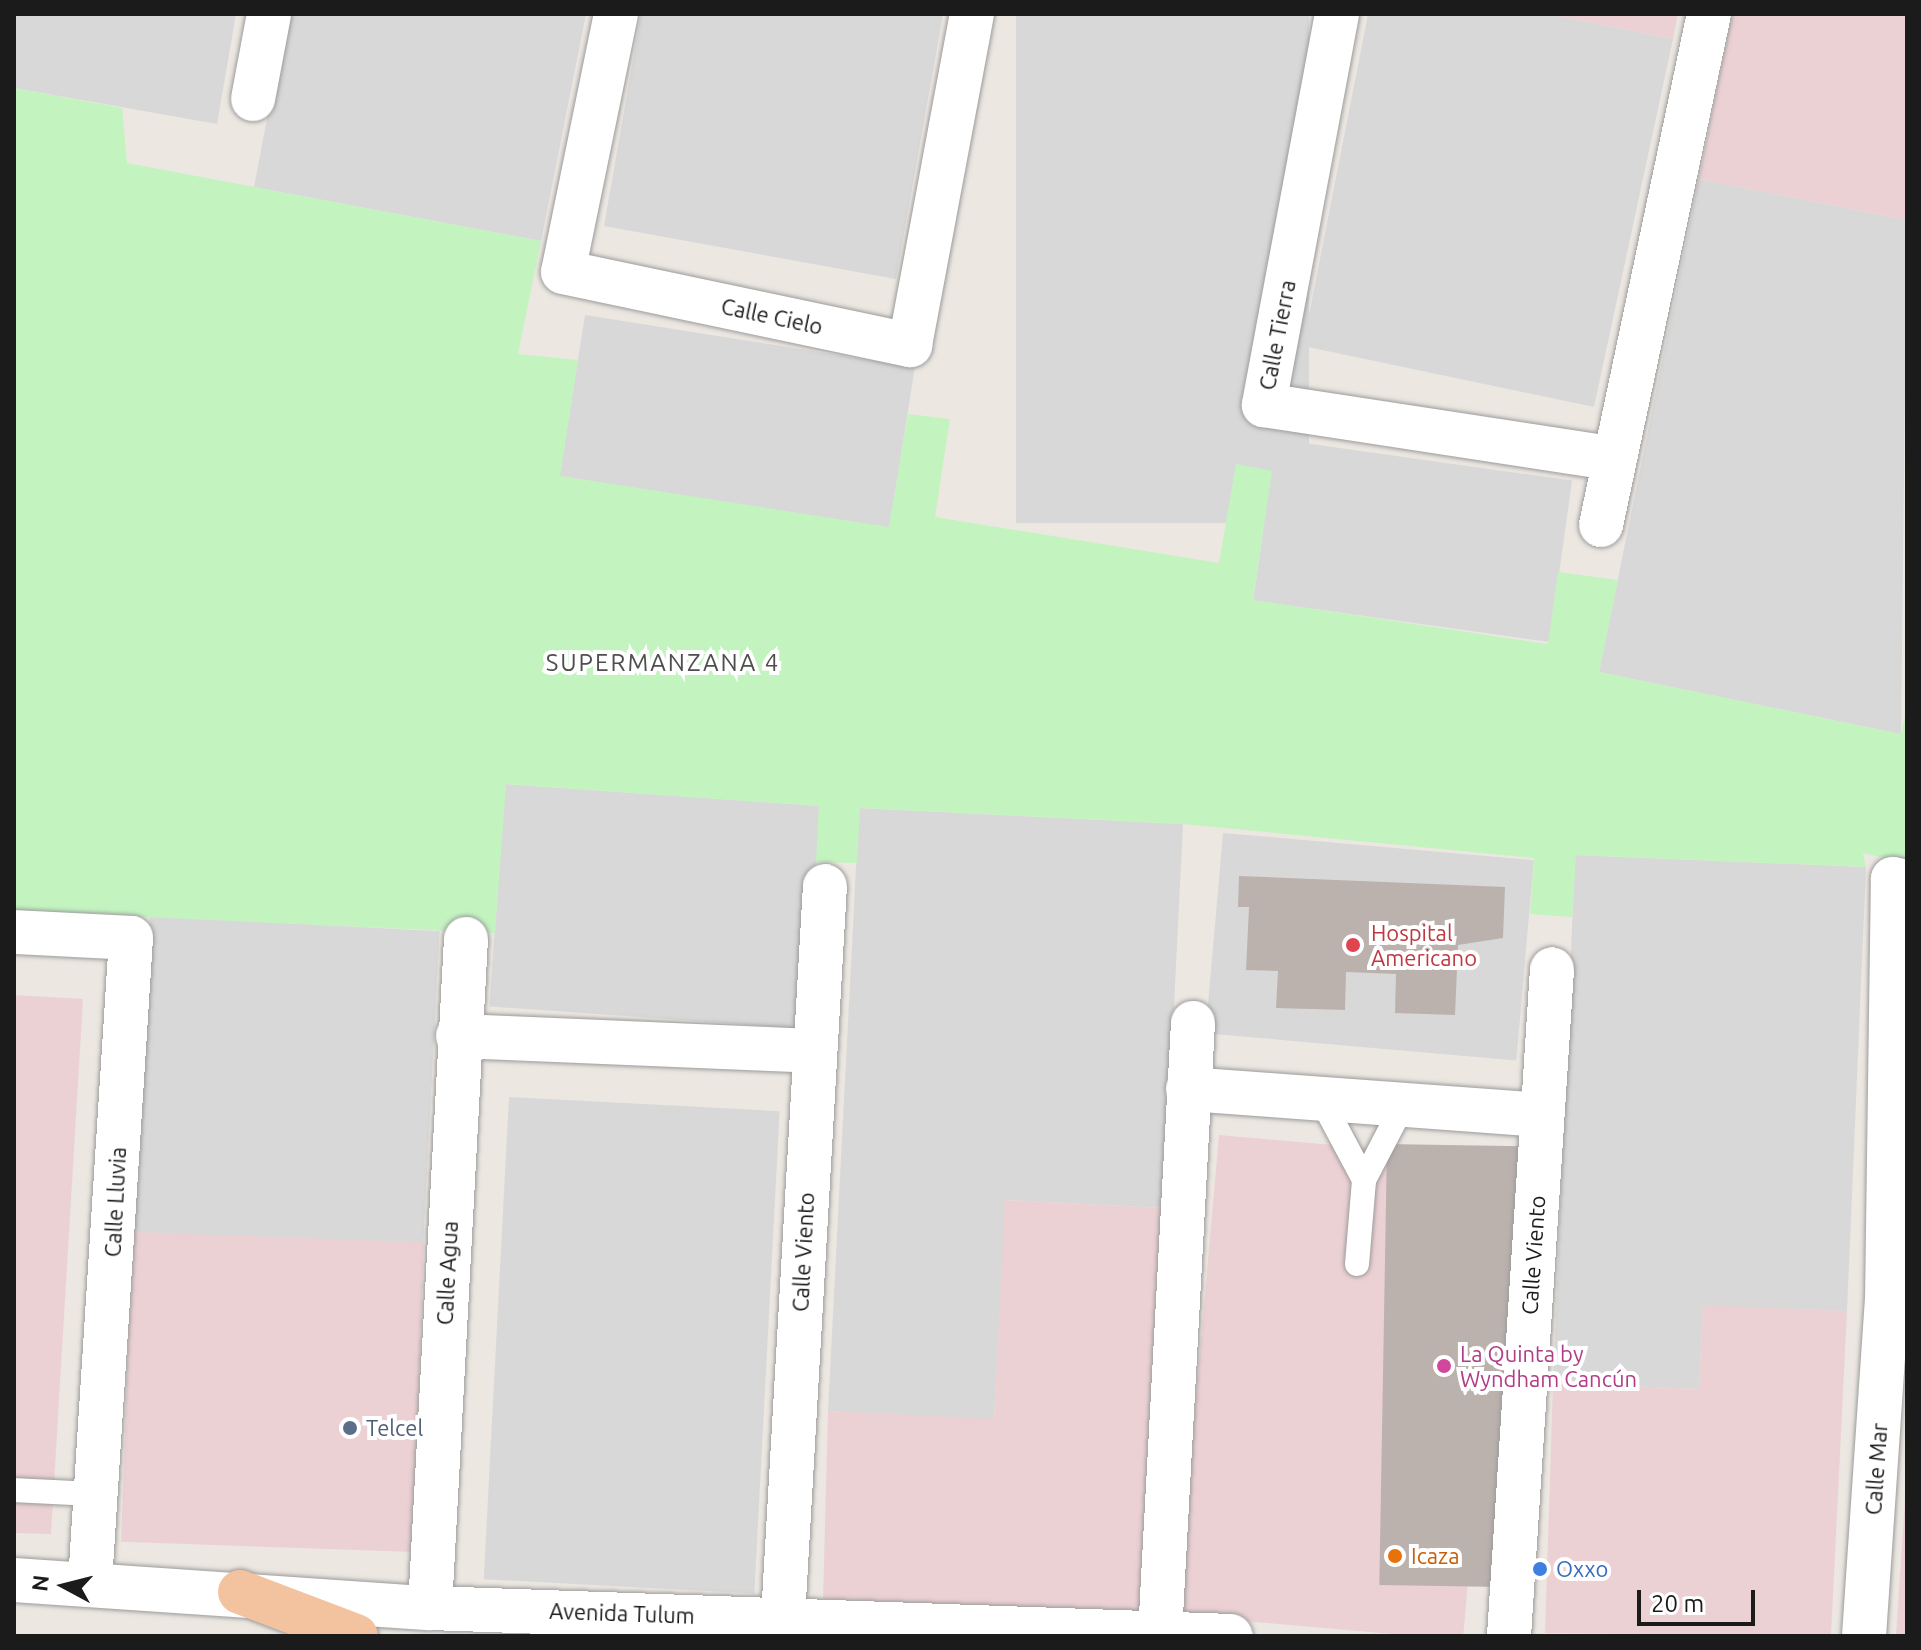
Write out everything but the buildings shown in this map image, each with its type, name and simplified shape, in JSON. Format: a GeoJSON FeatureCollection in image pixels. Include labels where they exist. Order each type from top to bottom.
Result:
{"type":"FeatureCollection","features":[{"type":"Feature","properties":{"kind":"main road"},"geometry":{"type":"LineString","coordinates":[[240,1592],[356,1636]]}},
{"type":"Feature","properties":{"kind":"street"},"geometry":{"type":"LineString","coordinates":[[253,99],[269,14]]}},
{"type":"Feature","properties":{"kind":"street","name":"Calle Cielo"},"geometry":{"type":"LineString","coordinates":[[616,14],[563,272],[910,345],[972,14]]}},
{"type":"Feature","properties":{"kind":"street","name":"Calle Tierra"},"geometry":{"type":"LineString","coordinates":[[1337,14],[1264,405],[1611,458]]}},
{"type":"Feature","properties":{"kind":"street"},"geometry":{"type":"LineString","coordinates":[[1601,525],[1611,458],[1709,14]]}},
{"type":"Feature","properties":{"kind":"street","name":"Calle Mar"},"geometry":{"type":"LineString","coordinates":[[1864,1636],[1897,1301],[1900,880]]}},
{"type":"Feature","properties":{"kind":"street","name":"Calle Viento"},"geometry":{"type":"LineString","coordinates":[[783,1618],[825,886]]}},
{"type":"Feature","properties":{"kind":"street","name":"Calle Lluvia"},"geometry":{"type":"LineString","coordinates":[[14,932],[131,938],[90,1583]]}},
{"type":"Feature","properties":{"kind":"street","name":"Calle Agua"},"geometry":{"type":"LineString","coordinates":[[430,1608],[458,1036],[466,939]]}},
{"type":"Feature","properties":{"kind":"street","name":"Calle Viento"},"geometry":{"type":"LineString","coordinates":[[1509,1636],[1552,969]]}},
{"type":"Feature","properties":{"kind":"street"},"geometry":{"type":"LineString","coordinates":[[1160,1634],[1193,1023]]}},
{"type":"Feature","properties":{"kind":"street"},"geometry":{"type":"LineString","coordinates":[[458,1036],[815,1051]]}},
{"type":"Feature","properties":{"kind":"street"},"geometry":{"type":"LineString","coordinates":[[1188,1089],[1541,1115]]}},
{"type":"Feature","properties":{"kind":"street","name":"Avenida Tulum"},"geometry":{"type":"LineString","coordinates":[[14,1580],[240,1592],[430,1608],[1231,1636]]}},
{"type":"Feature","properties":{"kind":"lane"},"geometry":{"type":"LineString","coordinates":[[1321,1099],[1364,1180]]}},
{"type":"Feature","properties":{"kind":"lane"},"geometry":{"type":"LineString","coordinates":[[1357,1264],[1364,1180],[1403,1105]]}},
{"type":"Feature","properties":{"kind":"lane"},"geometry":{"type":"LineString","coordinates":[[14,1490],[97,1494]]}},
{"type":"Feature","properties":{"kind":"shaded area"},"geometry":{"type":"Polygon","coordinates":[[[14,14],[236,14],[217,124],[14,88],[14,14]]]}},
{"type":"Feature","properties":{"kind":"shaded area"},"geometry":{"type":"Polygon","coordinates":[[[287,14],[586,14],[541,241],[254,187],[287,14]]]}},
{"type":"Feature","properties":{"kind":"shaded area"},"geometry":{"type":"Polygon","coordinates":[[[641,14],[943,14],[896,279],[604,226],[641,14]]]}},
{"type":"Feature","properties":{"kind":"shaded area"},"geometry":{"type":"Polygon","coordinates":[[[1016,14],[1309,14],[1309,523],[1016,523],[1016,14]]]}},
{"type":"Feature","properties":{"kind":"shaded area"},"geometry":{"type":"Polygon","coordinates":[[[1368,14],[1549,14],[1673,39],[1594,407],[1303,346],[1368,14]]]}},
{"type":"Feature","properties":{"kind":"shaded area"},"geometry":{"type":"Polygon","coordinates":[[[1549,14],[1678,14],[1673,39],[1549,14]]]}},
{"type":"Feature","properties":{"kind":"shaded area"},"geometry":{"type":"Polygon","coordinates":[[[1732,14],[1907,14],[1907,220],[1699,179],[1732,14]]]}},
{"type":"Feature","properties":{"kind":"shaded area"},"geometry":{"type":"Polygon","coordinates":[[[1699,179],[1907,220],[1901,734],[1599,672],[1699,179]]]}},
{"type":"Feature","properties":{"kind":"shaded area"},"geometry":{"type":"Polygon","coordinates":[[[585,315],[915,367],[889,528],[560,476],[585,315]]]}},
{"type":"Feature","properties":{"kind":"shaded area"},"geometry":{"type":"Polygon","coordinates":[[[1276,439],[1572,481],[1549,642],[1253,600],[1276,439]]]}},
{"type":"Feature","properties":{"kind":"shaded area"},"geometry":{"type":"Polygon","coordinates":[[[505,784],[820,806],[805,1028],[489,1006],[505,784]]]}},
{"type":"Feature","properties":{"kind":"shaded area"},"geometry":{"type":"Polygon","coordinates":[[[859,808],[1183,824],[1164,1208],[1006,1200],[994,1420],[828,1411],[859,808]]]}},
{"type":"Feature","properties":{"kind":"shaded area"},"geometry":{"type":"Polygon","coordinates":[[[1223,833],[1534,860],[1516,1060],[1205,1033],[1223,833]]]}},
{"type":"Feature","properties":{"kind":"shaded area"},"geometry":{"type":"Polygon","coordinates":[[[1575,855],[1866,867],[1847,1311],[1703,1306],[1699,1389],[1553,1383],[1575,855]]]}},
{"type":"Feature","properties":{"kind":"shaded area"},"geometry":{"type":"Polygon","coordinates":[[[150,916],[440,931],[423,1248],[133,1233],[150,916]]]}},
{"type":"Feature","properties":{"kind":"shaded area"},"geometry":{"type":"Polygon","coordinates":[[[14,995],[83,999],[51,1534],[14,1533],[14,995]]]}},
{"type":"Feature","properties":{"kind":"shaded area"},"geometry":{"type":"Polygon","coordinates":[[[509,1097],[780,1111],[754,1594],[484,1579],[509,1097]]]}},
{"type":"Feature","properties":{"kind":"shaded area"},"geometry":{"type":"Polygon","coordinates":[[[1219,1135],[1505,1160],[1463,1636],[1415,1636],[1177,1615],[1219,1135]]]}},
{"type":"Feature","properties":{"kind":"shaded area"},"geometry":{"type":"Polygon","coordinates":[[[1005,1200],[1164,1208],[1145,1614],[823,1599],[828,1411],[994,1419],[1005,1200]]]}},
{"type":"Feature","properties":{"kind":"shaded area"},"geometry":{"type":"Polygon","coordinates":[[[132,1232],[424,1242],[413,1552],[121,1542],[132,1232]]]}},
{"type":"Feature","properties":{"kind":"shaded area"},"geometry":{"type":"Polygon","coordinates":[[[1703,1305],[1847,1311],[1831,1636],[1545,1633],[1553,1383],[1699,1389],[1703,1305]]]}},
{"type":"Feature","properties":{"kind":"shaded area"},"geometry":{"type":"Polygon","coordinates":[[[1907,1469],[1907,1636],[1896,1636],[1907,1469]]]}},
{"type":"Feature","properties":{"kind":"green space"},"geometry":{"type":"Polygon","coordinates":[[[14,88],[122,108],[127,163],[541,241],[518,354],[578,360],[560,476],[889,527],[908,414],[950,419],[935,517],[1219,563],[1236,464],[1272,471],[1253,600],[1548,644],[1558,572],[1618,580],[1599,672],[1901,734],[1907,707],[1907,863],[1863,853],[1866,867],[1576,855],[1572,917],[1530,914],[1534,858],[1183,824],[860,808],[857,863],[816,862],[819,806],[506,784],[495,933],[14,911],[14,88]]]}},
{"type":"Feature","properties":{"kind":"place","name":"Hospital Americano"},"geometry":{"type":"Point","coordinates":[1353,945]}},
{"type":"Feature","properties":{"kind":"place","name":"La Quinta by Wyndham Cancún"},"geometry":{"type":"Point","coordinates":[1444,1366]}},
{"type":"Feature","properties":{"kind":"place","name":"Telcel"},"geometry":{"type":"Point","coordinates":[350,1428]}},
{"type":"Feature","properties":{"kind":"place","name":"Icaza"},"geometry":{"type":"Point","coordinates":[1395,1556]}},
{"type":"Feature","properties":{"kind":"place","name":"Oxxo"},"geometry":{"type":"Point","coordinates":[1540,1569]}},
{"type":"Feature","properties":{"kind":"district","name":"SUPERMANZANA 4"},"geometry":{"type":"Point","coordinates":[663,663]}}]}
